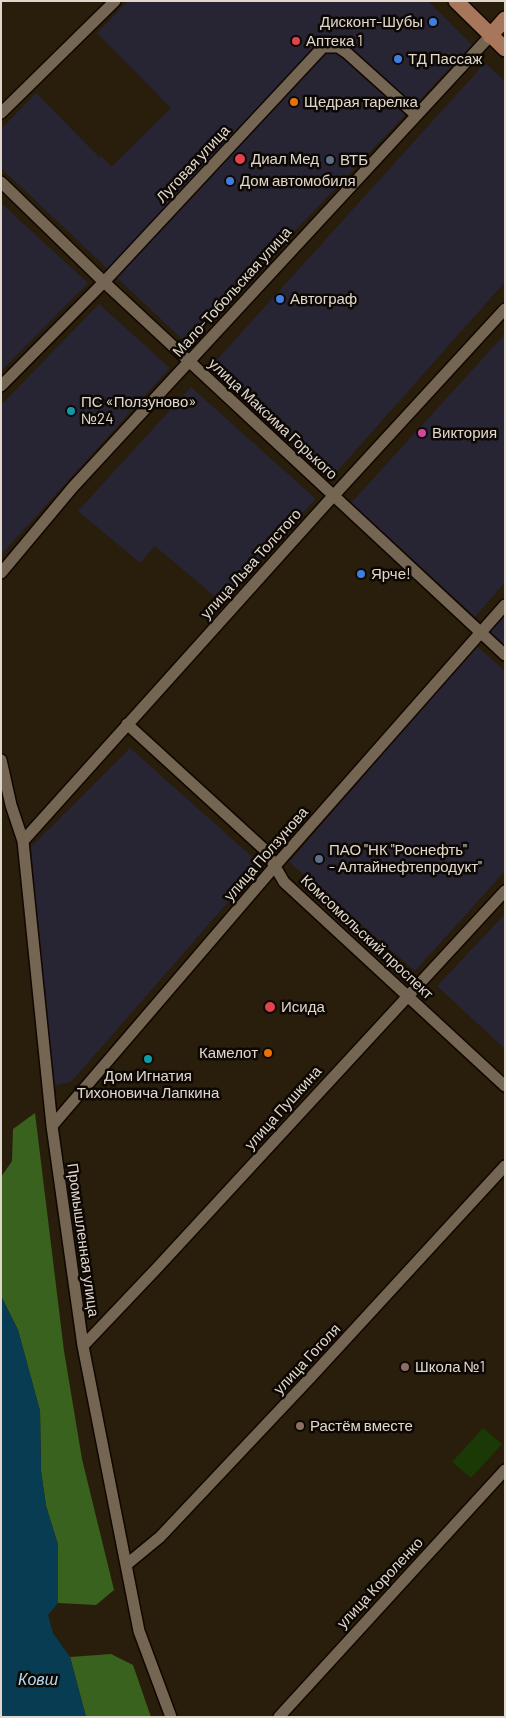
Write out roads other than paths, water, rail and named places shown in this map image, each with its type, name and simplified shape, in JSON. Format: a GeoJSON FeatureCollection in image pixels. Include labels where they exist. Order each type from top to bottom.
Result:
{"type":"FeatureCollection","features":[{"type":"Feature","properties":{"kind":"main road"},"geometry":{"type":"LineString","coordinates":[[456,1],[505,49]]}},
{"type":"Feature","properties":{"kind":"main road"},"geometry":{"type":"LineString","coordinates":[[490,36],[505,19]]}},
{"type":"Feature","properties":{"kind":"street"},"geometry":{"type":"LineString","coordinates":[[1,113],[115,1]]}},
{"type":"Feature","properties":{"kind":"street","name":"Мало-Тобольская улица"},"geometry":{"type":"LineString","coordinates":[[1,573],[73,487],[490,36]]}},
{"type":"Feature","properties":{"kind":"street","name":"Луговая улица"},"geometry":{"type":"LineString","coordinates":[[1,386],[104,282],[323,47],[338,46],[416,115]]}},
{"type":"Feature","properties":{"kind":"street","name":"улица Максима Горького"},"geometry":{"type":"LineString","coordinates":[[1,182],[104,282],[505,655]]}},
{"type":"Feature","properties":{"kind":"street","name":"улица Льва Толстого"},"geometry":{"type":"LineString","coordinates":[[22,841],[333,496],[505,309]]}},
{"type":"Feature","properties":{"kind":"street","name":"улица Ползунова"},"geometry":{"type":"LineString","coordinates":[[52,1126],[275,866],[505,605]]}},
{"type":"Feature","properties":{"kind":"street","name":"Комсомольский проспект"},"geometry":{"type":"LineString","coordinates":[[127,724],[266,851],[284,882],[505,1086]]}},
{"type":"Feature","properties":{"kind":"street","name":"Промышленная улица"},"geometry":{"type":"LineString","coordinates":[[1,760],[11,805],[22,841],[52,1126],[83,1346],[139,1631],[171,1717]]}},
{"type":"Feature","properties":{"kind":"street","name":"улица Пушкина"},"geometry":{"type":"LineString","coordinates":[[83,1346],[158,1268],[505,891]]}},
{"type":"Feature","properties":{"kind":"street","name":"улица Гоголя"},"geometry":{"type":"LineString","coordinates":[[126,1566],[160,1537],[290,1400],[505,1166]]}},
{"type":"Feature","properties":{"kind":"street","name":"улица Короленко"},"geometry":{"type":"LineString","coordinates":[[278,1717],[505,1470]]}},
{"type":"Feature","properties":{"kind":"water","name":"Ковш"},"geometry":{"type":"Polygon","coordinates":[[[1,1296],[18,1330],[40,1411],[41,1471],[46,1506],[58,1545],[58,1603],[48,1615],[53,1633],[70,1657],[86,1717],[1,1717],[1,1296]]]}},
{"type":"Feature","properties":{"kind":"place","name":"Дисконт-Шубы"},"geometry":{"type":"Point","coordinates":[433,22]}},
{"type":"Feature","properties":{"kind":"place","name":"Аптека 1"},"geometry":{"type":"Point","coordinates":[296,41]}},
{"type":"Feature","properties":{"kind":"place","name":"ТД Пассаж"},"geometry":{"type":"Point","coordinates":[398,59]}},
{"type":"Feature","properties":{"kind":"place","name":"Щедрая тарелка"},"geometry":{"type":"Point","coordinates":[294,102]}},
{"type":"Feature","properties":{"kind":"place","name":"Диал Мед"},"geometry":{"type":"Point","coordinates":[240,159]}},
{"type":"Feature","properties":{"kind":"place","name":"ВТБ"},"geometry":{"type":"Point","coordinates":[330,160]}},
{"type":"Feature","properties":{"kind":"place","name":"Дом автомобиля"},"geometry":{"type":"Point","coordinates":[230,181]}},
{"type":"Feature","properties":{"kind":"place","name":"Автограф"},"geometry":{"type":"Point","coordinates":[280,299]}},
{"type":"Feature","properties":{"kind":"place","name":"ПС «Ползуново» №24"},"geometry":{"type":"Point","coordinates":[71,411]}},
{"type":"Feature","properties":{"kind":"place","name":"Виктория"},"geometry":{"type":"Point","coordinates":[422,433]}},
{"type":"Feature","properties":{"kind":"place","name":"Ярче!"},"geometry":{"type":"Point","coordinates":[361,574]}},
{"type":"Feature","properties":{"kind":"place","name":"ПАО \"НК \"Роснефть\" - Алтайнефтепродукт\""},"geometry":{"type":"Point","coordinates":[319,859]}},
{"type":"Feature","properties":{"kind":"place","name":"Исида"},"geometry":{"type":"Point","coordinates":[270,1007]}},
{"type":"Feature","properties":{"kind":"place","name":"Камелот"},"geometry":{"type":"Point","coordinates":[268,1053]}},
{"type":"Feature","properties":{"kind":"place","name":"Дом Игнатия Тихоновича Лапкина"},"geometry":{"type":"Point","coordinates":[148,1059]}},
{"type":"Feature","properties":{"kind":"place","name":"Школа №1"},"geometry":{"type":"Point","coordinates":[405,1367]}},
{"type":"Feature","properties":{"kind":"place","name":"Растём вместе"},"geometry":{"type":"Point","coordinates":[300,1426]}}]}
